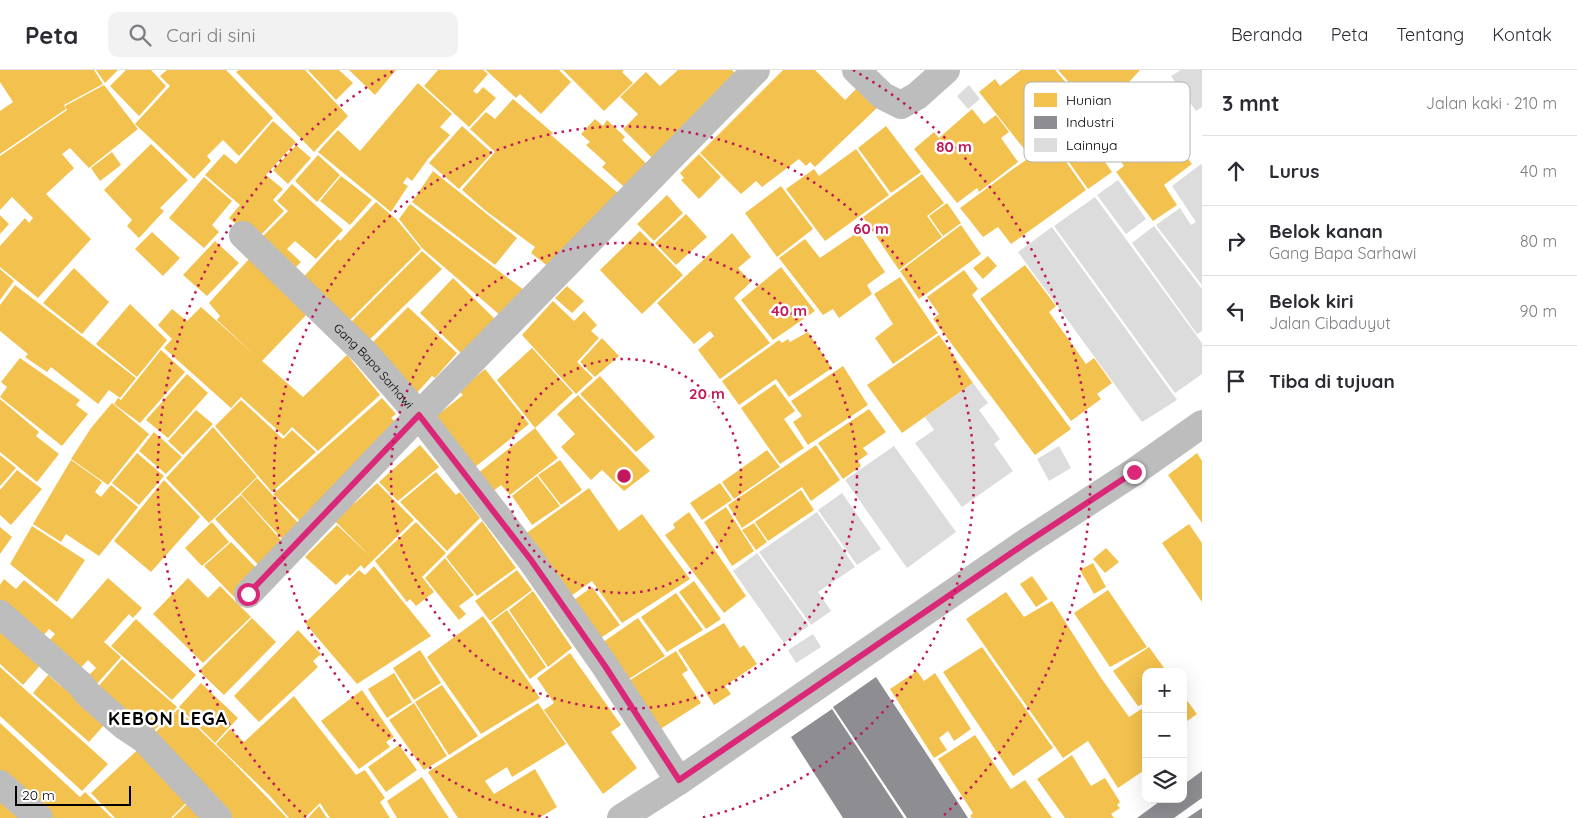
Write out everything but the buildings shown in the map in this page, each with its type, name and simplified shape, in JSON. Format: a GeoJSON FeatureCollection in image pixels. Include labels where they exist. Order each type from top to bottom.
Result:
{"type":"FeatureCollection","features":[{"type":"Feature","properties":{"kind":"street"},"geometry":{"type":"LineString","coordinates":[[248,594],[419,415],[756,70]]}},
{"type":"Feature","properties":{"kind":"street"},"geometry":{"type":"LineString","coordinates":[[856,70],[883,96],[901,105],[917,96],[946,70]]}},
{"type":"Feature","properties":{"kind":"street","name":"Gang Bapa Sarhawi"},"geometry":{"type":"LineString","coordinates":[[243,235],[366,354],[419,415],[531,560],[605,666],[679,780]]}},
{"type":"Feature","properties":{"kind":"street"},"geometry":{"type":"LineString","coordinates":[[621,818],[1026,543],[1134,472],[1202,424]]}},
{"type":"Feature","properties":{"kind":"street"},"geometry":{"type":"LineString","coordinates":[[0,614],[80,684],[88,694],[123,725],[144,739],[218,818]]}},
{"type":"Feature","properties":{"kind":"street"},"geometry":{"type":"LineString","coordinates":[[0,784],[39,818]]}},
{"type":"Feature","properties":{"kind":"district","name":"KEBON LEGA"},"geometry":{"type":"Point","coordinates":[168,718]}},
{"type":"Feature","properties":{"kind":"route"},"geometry":{"type":"LineString","coordinates":[[248,594],[419,415],[531,560],[605,666],[679,780],[1026,543],[1134,472]]}}]}
